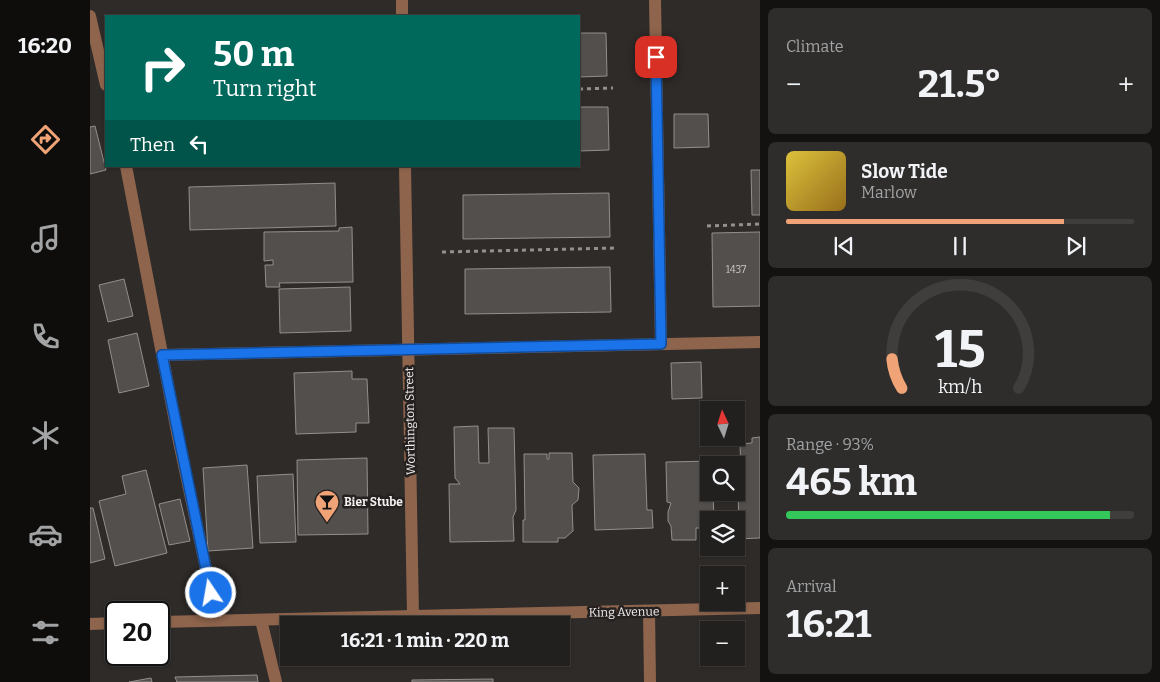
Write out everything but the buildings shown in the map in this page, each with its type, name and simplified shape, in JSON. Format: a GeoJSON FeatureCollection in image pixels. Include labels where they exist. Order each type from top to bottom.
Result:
{"type":"FeatureCollection","features":[{"type":"Feature","properties":{"kind":"street"},"geometry":{"type":"LineString","coordinates":[[402,0],[402,15]]}},
{"type":"Feature","properties":{"kind":"street"},"geometry":{"type":"LineString","coordinates":[[655,0],[661,344]]}},
{"type":"Feature","properties":{"kind":"street"},"geometry":{"type":"LineString","coordinates":[[90,16],[105,81]]}},
{"type":"Feature","properties":{"kind":"street"},"geometry":{"type":"LineString","coordinates":[[126,167],[162,355],[217,620]]}},
{"type":"Feature","properties":{"kind":"street","name":"Worthington Street"},"geometry":{"type":"LineString","coordinates":[[405,167],[414,616]]}},
{"type":"Feature","properties":{"kind":"street"},"geometry":{"type":"LineString","coordinates":[[162,355],[408,348],[760,342]]}},
{"type":"Feature","properties":{"kind":"street","name":"King Avenue"},"geometry":{"type":"LineString","coordinates":[[414,616],[760,608]]}},
{"type":"Feature","properties":{"kind":"street"},"geometry":{"type":"LineString","coordinates":[[650,611],[650,682]]}},
{"type":"Feature","properties":{"kind":"street"},"geometry":{"type":"LineString","coordinates":[[261,620],[276,682]]}},
{"type":"Feature","properties":{"kind":"street","name":"King Avenue"},"geometry":{"type":"LineString","coordinates":[[170,622],[280,620]]}},
{"type":"Feature","properties":{"kind":"street"},"geometry":{"type":"LineString","coordinates":[[90,624],[105,623]]}},
{"type":"Feature","properties":{"kind":"path"},"geometry":{"type":"LineString","coordinates":[[580,89],[613,88]]}},
{"type":"Feature","properties":{"kind":"path"},"geometry":{"type":"LineString","coordinates":[[707,226],[760,224]]}},
{"type":"Feature","properties":{"kind":"path"},"geometry":{"type":"LineString","coordinates":[[442,252],[617,248]]}},
{"type":"Feature","properties":{"kind":"place","name":"Bier Stube"},"geometry":{"type":"Point","coordinates":[327,523]}},
{"type":"Feature","properties":{"kind":"route"},"geometry":{"type":"LineString","coordinates":[[211,593],[162,355],[408,348],[661,344],[656,57]]}}]}
